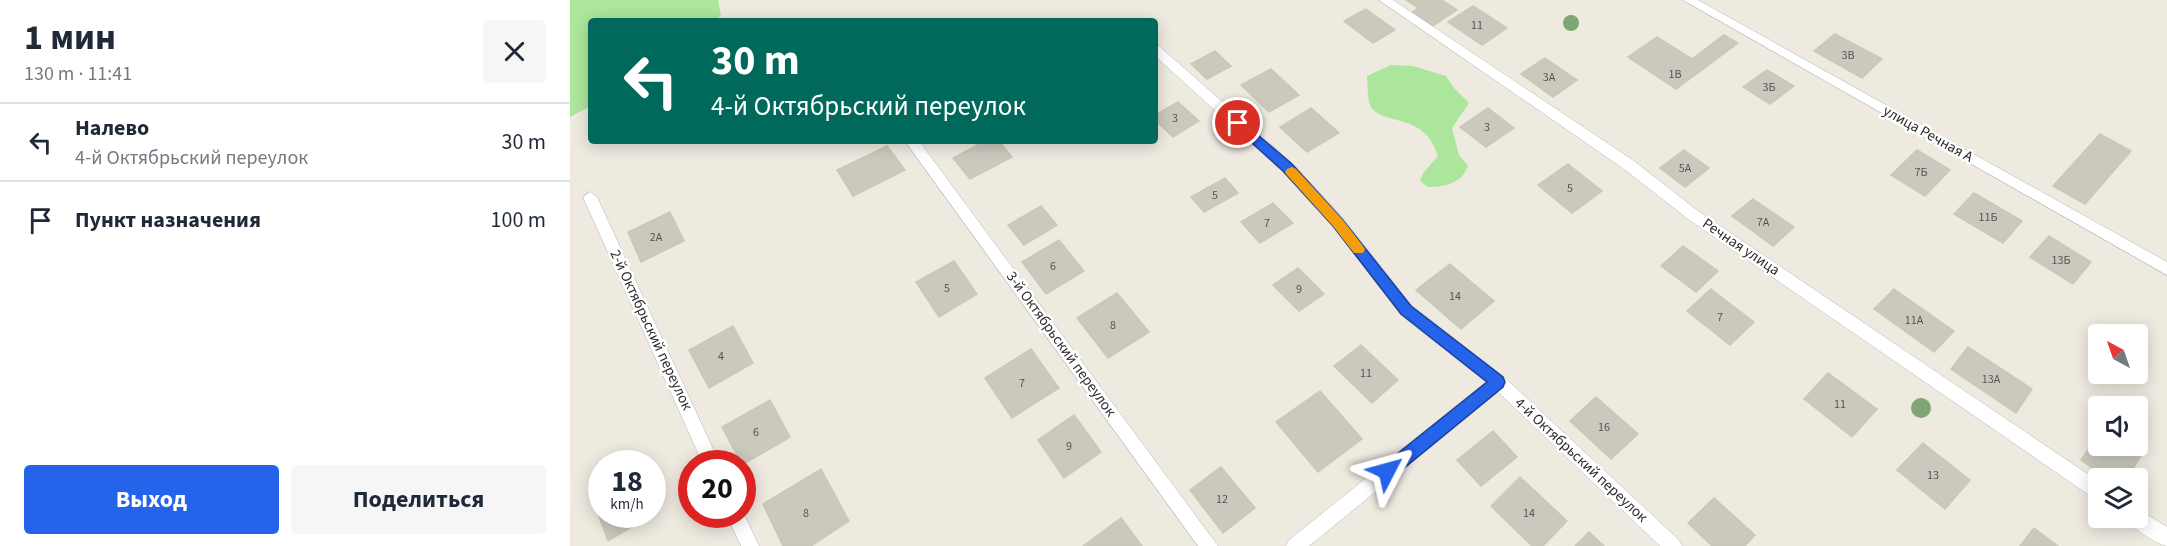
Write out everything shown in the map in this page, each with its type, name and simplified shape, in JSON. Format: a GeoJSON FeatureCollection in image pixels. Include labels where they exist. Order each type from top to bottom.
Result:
{"type":"FeatureCollection","features":[{"type":"Feature","properties":{"kind":"lane","name":"Речная улица"},"geometry":{"type":"LineString","coordinates":[[1385,0],[1629,165],[1693,215],[2088,484]]}},
{"type":"Feature","properties":{"kind":"lane","name":"улица Речная А"},"geometry":{"type":"LineString","coordinates":[[1689,0],[2167,269]]}},
{"type":"Feature","properties":{"kind":"lane","name":"4-й Октябрьский переулок"},"geometry":{"type":"LineString","coordinates":[[1158,52],[1287,167],[1338,222],[1406,310],[1498,382],[1673,546]]}},
{"type":"Feature","properties":{"kind":"lane","name":"3-й Октябрьский переулок"},"geometry":{"type":"LineString","coordinates":[[914,144],[1209,546]]}},
{"type":"Feature","properties":{"kind":"lane","name":"2-й Октябрьский переулок"},"geometry":{"type":"LineString","coordinates":[[590,197],[706,450]]}},
{"type":"Feature","properties":{"kind":"lane"},"geometry":{"type":"LineString","coordinates":[[1295,546],[1498,382]]}},
{"type":"Feature","properties":{"kind":"lane"},"geometry":{"type":"LineString","coordinates":[[2148,525],[2167,538]]}},
{"type":"Feature","properties":{"kind":"lane"},"geometry":{"type":"LineString","coordinates":[[742,528],[750,546]]}},
{"type":"Feature","properties":{"kind":"green space"},"geometry":{"type":"Polygon","coordinates":[[[570,0],[718,0],[721,15],[718,18],[588,18],[588,108],[570,117],[570,0]]]}},
{"type":"Feature","properties":{"kind":"green space"},"geometry":{"type":"Polygon","coordinates":[[[1391,65],[1413,66],[1446,76],[1469,103],[1452,128],[1459,155],[1468,166],[1457,181],[1427,187],[1420,180],[1438,156],[1431,142],[1413,125],[1383,116],[1375,112],[1370,105],[1367,76],[1391,65]]]}},
{"type":"Feature","properties":{"kind":"building"},"geometry":{"type":"Polygon","coordinates":[[[1406,0],[1442,0],[1457,10],[1431,27],[1411,13],[1418,8],[1406,0]]]}},
{"type":"Feature","properties":{"kind":"building"},"geometry":{"type":"Polygon","coordinates":[[[1473,6],[1507,28],[1482,45],[1448,22],[1473,6]]]}},
{"type":"Feature","properties":{"kind":"building"},"geometry":{"type":"Polygon","coordinates":[[[1366,9],[1395,30],[1373,43],[1344,21],[1366,9]]]}},
{"type":"Feature","properties":{"kind":"building"},"geometry":{"type":"Polygon","coordinates":[[[1835,34],[1882,59],[1862,78],[1814,51],[1835,34]]]}},
{"type":"Feature","properties":{"kind":"building"},"geometry":{"type":"Polygon","coordinates":[[[1724,35],[1738,43],[1676,89],[1628,57],[1657,37],[1692,59],[1724,35]]]}},
{"type":"Feature","properties":{"kind":"building"},"geometry":{"type":"Polygon","coordinates":[[[1215,51],[1231,66],[1207,79],[1191,64],[1215,51]]]}},
{"type":"Feature","properties":{"kind":"building"},"geometry":{"type":"Polygon","coordinates":[[[1545,58],[1577,80],[1553,97],[1521,74],[1545,58]]]}},
{"type":"Feature","properties":{"kind":"building"},"geometry":{"type":"Polygon","coordinates":[[[1271,69],[1299,95],[1269,112],[1241,85],[1271,69]]]}},
{"type":"Feature","properties":{"kind":"building"},"geometry":{"type":"Polygon","coordinates":[[[1767,70],[1794,86],[1770,104],[1743,87],[1767,70]]]}},
{"type":"Feature","properties":{"kind":"building"},"geometry":{"type":"Polygon","coordinates":[[[1178,102],[1199,121],[1173,137],[1158,123],[1158,113],[1178,102]]]}},
{"type":"Feature","properties":{"kind":"building"},"geometry":{"type":"Polygon","coordinates":[[[1311,108],[1339,133],[1307,152],[1280,127],[1311,108]]]}},
{"type":"Feature","properties":{"kind":"building"},"geometry":{"type":"Polygon","coordinates":[[[1488,108],[1514,128],[1486,147],[1460,127],[1488,108]]]}},
{"type":"Feature","properties":{"kind":"building"},"geometry":{"type":"Polygon","coordinates":[[[2100,134],[2131,151],[2085,204],[2053,186],[2100,134]]]}},
{"type":"Feature","properties":{"kind":"building"},"geometry":{"type":"Polygon","coordinates":[[[979,144],[1001,144],[1012,157],[970,179],[953,158],[979,144]]]}},
{"type":"Feature","properties":{"kind":"building"},"geometry":{"type":"Polygon","coordinates":[[[887,146],[905,170],[853,196],[837,170],[887,146]]]}},
{"type":"Feature","properties":{"kind":"building"},"geometry":{"type":"Polygon","coordinates":[[[1684,150],[1709,168],[1685,187],[1660,168],[1684,150]]]}},
{"type":"Feature","properties":{"kind":"building"},"geometry":{"type":"Polygon","coordinates":[[[1917,150],[1950,170],[1925,196],[1891,175],[1917,150]]]}},
{"type":"Feature","properties":{"kind":"building"},"geometry":{"type":"Polygon","coordinates":[[[1568,164],[1602,191],[1572,213],[1538,185],[1568,164]]]}},
{"type":"Feature","properties":{"kind":"building"},"geometry":{"type":"Polygon","coordinates":[[[1225,178],[1238,193],[1204,212],[1191,197],[1225,178]]]}},
{"type":"Feature","properties":{"kind":"building"},"geometry":{"type":"Polygon","coordinates":[[[1974,193],[2022,221],[2003,243],[1954,214],[1974,193]]]}},
{"type":"Feature","properties":{"kind":"building"},"geometry":{"type":"Polygon","coordinates":[[[1753,199],[1794,227],[1773,246],[1732,216],[1753,199]]]}},
{"type":"Feature","properties":{"kind":"building"},"geometry":{"type":"Polygon","coordinates":[[[1273,203],[1293,223],[1260,243],[1241,222],[1273,203]]]}},
{"type":"Feature","properties":{"kind":"building"},"geometry":{"type":"Polygon","coordinates":[[[1041,206],[1057,225],[1024,245],[1008,225],[1041,206]]]}},
{"type":"Feature","properties":{"kind":"building"},"geometry":{"type":"Polygon","coordinates":[[[670,212],[684,241],[641,262],[628,232],[670,212]]]}},
{"type":"Feature","properties":{"kind":"building"},"geometry":{"type":"Polygon","coordinates":[[[2049,236],[2091,262],[2073,284],[2030,257],[2049,236]]]}},
{"type":"Feature","properties":{"kind":"building"},"geometry":{"type":"Polygon","coordinates":[[[1059,240],[1084,271],[1046,294],[1022,262],[1059,240]]]}},
{"type":"Feature","properties":{"kind":"building"},"geometry":{"type":"Polygon","coordinates":[[[1683,246],[1718,271],[1696,292],[1661,266],[1683,246]]]}},
{"type":"Feature","properties":{"kind":"building"},"geometry":{"type":"Polygon","coordinates":[[[954,261],[977,294],[939,317],[916,282],[954,261]]]}},
{"type":"Feature","properties":{"kind":"building"},"geometry":{"type":"Polygon","coordinates":[[[1450,264],[1494,301],[1461,329],[1416,290],[1450,264]]]}},
{"type":"Feature","properties":{"kind":"building"},"geometry":{"type":"Polygon","coordinates":[[[1298,268],[1324,294],[1299,311],[1273,285],[1298,268]]]}},
{"type":"Feature","properties":{"kind":"building"},"geometry":{"type":"Polygon","coordinates":[[[1711,289],[1754,322],[1730,345],[1687,311],[1711,289]]]}},
{"type":"Feature","properties":{"kind":"building"},"geometry":{"type":"Polygon","coordinates":[[[1894,289],[1954,331],[1934,352],[1874,309],[1894,289]]]}},
{"type":"Feature","properties":{"kind":"building"},"geometry":{"type":"Polygon","coordinates":[[[1117,293],[1149,332],[1108,358],[1077,318],[1117,293]]]}},
{"type":"Feature","properties":{"kind":"building"},"geometry":{"type":"Polygon","coordinates":[[[733,326],[753,363],[709,388],[689,350],[733,326]]]}},
{"type":"Feature","properties":{"kind":"building"},"geometry":{"type":"Polygon","coordinates":[[[1361,345],[1398,380],[1372,403],[1334,366],[1361,345]]]}},
{"type":"Feature","properties":{"kind":"building"},"geometry":{"type":"Polygon","coordinates":[[[1968,347],[2032,389],[2016,413],[1951,369],[1968,347]]]}},
{"type":"Feature","properties":{"kind":"building"},"geometry":{"type":"Polygon","coordinates":[[[1031,349],[1059,388],[1012,418],[985,378],[1031,349]]]}},
{"type":"Feature","properties":{"kind":"building"},"geometry":{"type":"Polygon","coordinates":[[[1828,373],[1877,409],[1852,437],[1804,399],[1828,373]]]}},
{"type":"Feature","properties":{"kind":"building"},"geometry":{"type":"Polygon","coordinates":[[[1320,391],[1362,439],[1318,472],[1276,422],[1320,391]]]}},
{"type":"Feature","properties":{"kind":"building"},"geometry":{"type":"Polygon","coordinates":[[[1596,397],[1638,434],[1611,459],[1570,421],[1596,397]]]}},
{"type":"Feature","properties":{"kind":"building"},"geometry":{"type":"Polygon","coordinates":[[[770,400],[790,437],[756,457],[756,450],[734,450],[722,427],[770,400]]]}},
{"type":"Feature","properties":{"kind":"building"},"geometry":{"type":"Polygon","coordinates":[[[1074,415],[1101,452],[1064,478],[1038,440],[1074,415]]]}},
{"type":"Feature","properties":{"kind":"building"},"geometry":{"type":"Polygon","coordinates":[[[1493,431],[1517,457],[1481,486],[1457,460],[1493,431]]]}},
{"type":"Feature","properties":{"kind":"building"},"geometry":{"type":"Polygon","coordinates":[[[1923,443],[1970,480],[1945,509],[1897,470],[1923,443]]]}},
{"type":"Feature","properties":{"kind":"building"},"geometry":{"type":"Polygon","coordinates":[[[2088,450],[2088,456],[2141,456],[2133,468],[2093,468],[2081,460],[2088,450]]]}},
{"type":"Feature","properties":{"kind":"building"},"geometry":{"type":"Polygon","coordinates":[[[1221,467],[1255,508],[1223,533],[1190,490],[1221,467]]]}},
{"type":"Feature","properties":{"kind":"building"},"geometry":{"type":"Polygon","coordinates":[[[821,469],[849,521],[811,546],[783,546],[763,504],[821,469]]]}},
{"type":"Feature","properties":{"kind":"building"},"geometry":{"type":"Polygon","coordinates":[[[1520,477],[1567,521],[1543,546],[1532,546],[1491,506],[1520,477]]]}},
{"type":"Feature","properties":{"kind":"building"},"geometry":{"type":"Polygon","coordinates":[[[1714,498],[1755,535],[1745,546],[1712,546],[1688,523],[1714,498]]]}},
{"type":"Feature","properties":{"kind":"building"},"geometry":{"type":"Polygon","coordinates":[[[1121,518],[1142,546],[1083,546],[1121,518]]]}},
{"type":"Feature","properties":{"kind":"building"},"geometry":{"type":"Polygon","coordinates":[[[603,528],[630,528],[608,541],[603,528]]]}},
{"type":"Feature","properties":{"kind":"building"},"geometry":{"type":"Polygon","coordinates":[[[2034,528],[2058,546],[2020,546],[2034,528]]]}},
{"type":"Feature","properties":{"kind":"building"},"geometry":{"type":"Polygon","coordinates":[[[1589,532],[1604,546],[1575,546],[1589,532]]]}},
{"type":"Feature","properties":{"kind":"slow traffic"},"geometry":{"type":"LineString","coordinates":[[1292,172],[1338,222],[1359,249]]}},
{"type":"Feature","properties":{"kind":"route"},"geometry":{"type":"LineString","coordinates":[[1238,123],[1287,167],[1338,222],[1406,310],[1498,382],[1387,471]]}}]}
